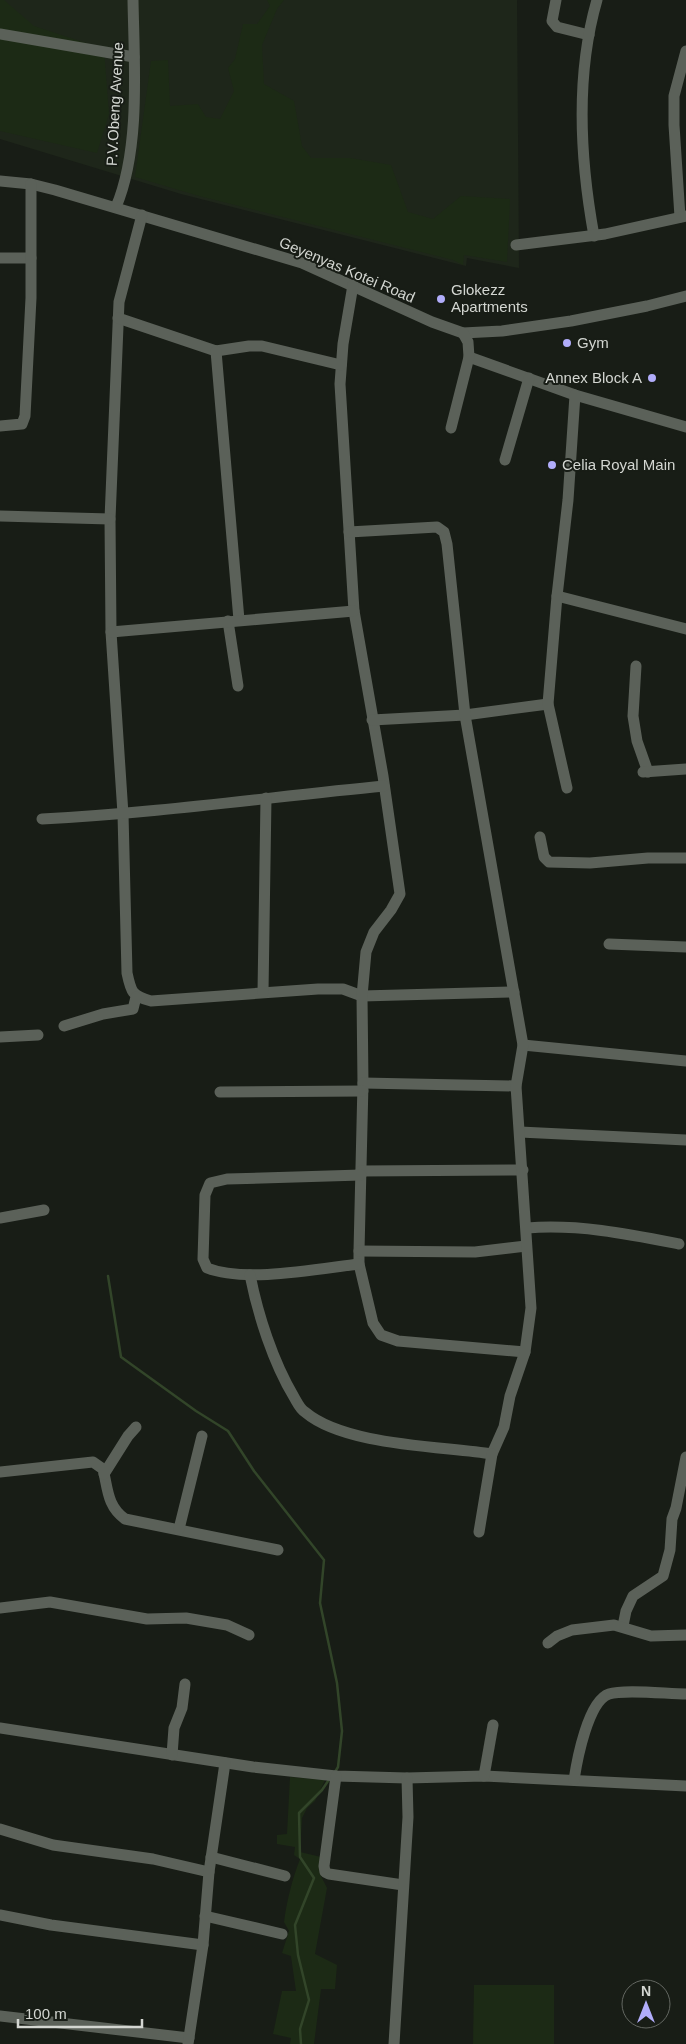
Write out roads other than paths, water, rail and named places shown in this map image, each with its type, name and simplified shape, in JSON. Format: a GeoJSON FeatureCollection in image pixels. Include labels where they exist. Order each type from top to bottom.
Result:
{"type":"FeatureCollection","features":[{"type":"Feature","properties":{"kind":"street","name":"P.V.Obeng Avenue"},"geometry":{"type":"LineString","coordinates":[[116,207],[129,167],[132,133],[133,0]]}},
{"type":"Feature","properties":{"kind":"street"},"geometry":{"type":"LineString","coordinates":[[556,0],[552,22],[557,27],[589,36]]}},
{"type":"Feature","properties":{"kind":"street"},"geometry":{"type":"LineString","coordinates":[[594,236],[584,163],[582,128],[589,36],[597,0]]}},
{"type":"Feature","properties":{"kind":"street"},"geometry":{"type":"LineString","coordinates":[[0,34],[134,57]]}},
{"type":"Feature","properties":{"kind":"street"},"geometry":{"type":"LineString","coordinates":[[516,245],[594,236],[683,216],[674,133],[674,96],[686,51]]}},
{"type":"Feature","properties":{"kind":"street","name":"Geyenyas Kotei Road"},"geometry":{"type":"LineString","coordinates":[[0,181],[30,184],[116,207],[302,263],[439,326],[463,333],[571,321],[686,296]]}},
{"type":"Feature","properties":{"kind":"street"},"geometry":{"type":"LineString","coordinates":[[0,426],[22,424],[26,416],[31,258],[30,184]]}},
{"type":"Feature","properties":{"kind":"street"},"geometry":{"type":"LineString","coordinates":[[142,215],[123,284],[118,318],[110,519],[111,632],[123,814],[127,973],[130,989],[136,997],[151,1001],[264,992],[343,990],[362,996],[514,992]]}},
{"type":"Feature","properties":{"kind":"street"},"geometry":{"type":"LineString","coordinates":[[0,258],[31,258]]}},
{"type":"Feature","properties":{"kind":"street"},"geometry":{"type":"LineString","coordinates":[[353,285],[340,384],[354,612],[384,786],[400,894],[391,910],[374,932],[366,952],[362,996],[363,1087],[359,1264],[372,1323],[381,1335],[398,1341],[525,1352]]}},
{"type":"Feature","properties":{"kind":"street"},"geometry":{"type":"LineString","coordinates":[[118,318],[216,351],[262,346],[341,365]]}},
{"type":"Feature","properties":{"kind":"street"},"geometry":{"type":"LineString","coordinates":[[451,428],[469,357],[468,342],[463,333]]}},
{"type":"Feature","properties":{"kind":"street"},"geometry":{"type":"LineString","coordinates":[[216,351],[238,686]]}},
{"type":"Feature","properties":{"kind":"street"},"geometry":{"type":"LineString","coordinates":[[469,357],[575,395],[686,427]]}},
{"type":"Feature","properties":{"kind":"street"},"geometry":{"type":"LineString","coordinates":[[505,460],[529,378]]}},
{"type":"Feature","properties":{"kind":"street"},"geometry":{"type":"LineString","coordinates":[[567,788],[548,704],[557,596],[568,500],[575,395]]}},
{"type":"Feature","properties":{"kind":"street"},"geometry":{"type":"LineString","coordinates":[[0,516],[110,519]]}},
{"type":"Feature","properties":{"kind":"street"},"geometry":{"type":"LineString","coordinates":[[350,532],[437,527],[444,532],[465,715],[523,1045],[516,1086],[531,1308],[525,1352],[510,1396],[504,1427],[492,1454],[479,1532]]}},
{"type":"Feature","properties":{"kind":"street"},"geometry":{"type":"LineString","coordinates":[[557,596],[686,629]]}},
{"type":"Feature","properties":{"kind":"street"},"geometry":{"type":"LineString","coordinates":[[111,632],[354,612]]}},
{"type":"Feature","properties":{"kind":"street"},"geometry":{"type":"LineString","coordinates":[[636,666],[633,716],[637,741],[646,772],[686,769]]}},
{"type":"Feature","properties":{"kind":"street"},"geometry":{"type":"LineString","coordinates":[[372,720],[465,715],[548,704]]}},
{"type":"Feature","properties":{"kind":"street"},"geometry":{"type":"LineString","coordinates":[[42,819],[123,814],[384,786]]}},
{"type":"Feature","properties":{"kind":"street"},"geometry":{"type":"LineString","coordinates":[[264,992],[266,798]]}},
{"type":"Feature","properties":{"kind":"street"},"geometry":{"type":"LineString","coordinates":[[540,837],[544,857],[549,862],[686,858]]}},
{"type":"Feature","properties":{"kind":"street"},"geometry":{"type":"LineString","coordinates":[[610,944],[686,947]]}},
{"type":"Feature","properties":{"kind":"street"},"geometry":{"type":"LineString","coordinates":[[64,1026],[103,1014],[133,1009],[136,997]]}},
{"type":"Feature","properties":{"kind":"street"},"geometry":{"type":"LineString","coordinates":[[0,1037],[38,1034]]}},
{"type":"Feature","properties":{"kind":"street"},"geometry":{"type":"LineString","coordinates":[[523,1045],[686,1061]]}},
{"type":"Feature","properties":{"kind":"street"},"geometry":{"type":"LineString","coordinates":[[220,1092],[363,1087],[516,1086]]}},
{"type":"Feature","properties":{"kind":"street"},"geometry":{"type":"LineString","coordinates":[[520,1132],[686,1140]]}},
{"type":"Feature","properties":{"kind":"street"},"geometry":{"type":"LineString","coordinates":[[359,1264],[250,1276],[220,1273],[208,1268],[203,1259],[205,1195],[210,1183],[227,1179],[361,1173],[523,1170]]}},
{"type":"Feature","properties":{"kind":"street"},"geometry":{"type":"LineString","coordinates":[[0,1218],[44,1210]]}},
{"type":"Feature","properties":{"kind":"street"},"geometry":{"type":"LineString","coordinates":[[527,1228],[554,1226],[611,1230],[679,1244]]}},
{"type":"Feature","properties":{"kind":"street"},"geometry":{"type":"LineString","coordinates":[[359,1251],[475,1252],[526,1246]]}},
{"type":"Feature","properties":{"kind":"street"},"geometry":{"type":"LineString","coordinates":[[250,1276],[256,1302],[285,1381],[303,1412],[323,1424],[348,1434],[404,1444],[492,1454]]}},
{"type":"Feature","properties":{"kind":"street"},"geometry":{"type":"LineString","coordinates":[[104,1474],[136,1427]]}},
{"type":"Feature","properties":{"kind":"street"},"geometry":{"type":"LineString","coordinates":[[179,1529],[202,1436]]}},
{"type":"Feature","properties":{"kind":"street"},"geometry":{"type":"LineString","coordinates":[[623,1626],[626,1611],[633,1596],[663,1576],[670,1550],[672,1519],[686,1457]]}},
{"type":"Feature","properties":{"kind":"street"},"geometry":{"type":"LineString","coordinates":[[0,1472],[93,1462],[99,1465],[104,1474],[112,1505],[116,1512],[125,1519],[278,1550]]}},
{"type":"Feature","properties":{"kind":"street"},"geometry":{"type":"LineString","coordinates":[[0,1608],[50,1602],[147,1619],[186,1618],[227,1625],[249,1635]]}},
{"type":"Feature","properties":{"kind":"street"},"geometry":{"type":"LineString","coordinates":[[548,1643],[557,1636],[572,1630],[614,1625],[623,1626],[651,1636],[686,1635]]}},
{"type":"Feature","properties":{"kind":"street"},"geometry":{"type":"LineString","coordinates":[[172,1755],[174,1728],[182,1708],[185,1684]]}},
{"type":"Feature","properties":{"kind":"street"},"geometry":{"type":"LineString","coordinates":[[574,1780],[582,1738],[587,1724],[604,1697],[612,1693],[686,1694]]}},
{"type":"Feature","properties":{"kind":"street"},"geometry":{"type":"LineString","coordinates":[[484,1776],[493,1725]]}},
{"type":"Feature","properties":{"kind":"street"},"geometry":{"type":"LineString","coordinates":[[1,1730],[225,1763],[336,1776],[407,1778],[484,1776],[686,1786]]}},
{"type":"Feature","properties":{"kind":"street"},"geometry":{"type":"LineString","coordinates":[[0,2016],[189,2041],[203,1945],[208,1872],[225,1763]]}},
{"type":"Feature","properties":{"kind":"street"},"geometry":{"type":"LineString","coordinates":[[336,1776],[324,1866],[325,1872],[403,1885]]}},
{"type":"Feature","properties":{"kind":"street"},"geometry":{"type":"LineString","coordinates":[[394,2044],[408,1816],[407,1778]]}},
{"type":"Feature","properties":{"kind":"street"},"geometry":{"type":"LineString","coordinates":[[0,1829],[53,1845],[153,1859],[208,1872]]}},
{"type":"Feature","properties":{"kind":"street"},"geometry":{"type":"LineString","coordinates":[[211,1857],[285,1876]]}},
{"type":"Feature","properties":{"kind":"street"},"geometry":{"type":"LineString","coordinates":[[0,1915],[51,1925],[203,1945]]}},
{"type":"Feature","properties":{"kind":"street"},"geometry":{"type":"LineString","coordinates":[[205,1916],[282,1934]]}},
{"type":"Feature","properties":{"kind":"waterway"},"geometry":{"type":"LineString","coordinates":[[108,1276],[121,1357],[196,1411],[228,1431],[254,1471],[324,1560],[320,1603],[337,1683],[342,1731],[338,1767],[335,1772]]}},
{"type":"Feature","properties":{"kind":"waterway"},"geometry":{"type":"LineString","coordinates":[[301,2044],[300,2029],[309,2000],[298,1955],[295,1925],[314,1878],[300,1857],[299,1813],[322,1790],[330,1778]]}},
{"type":"Feature","properties":{"kind":"place","name":"Glokezz Apartments"},"geometry":{"type":"Point","coordinates":[441,299]}},
{"type":"Feature","properties":{"kind":"place","name":"Gym"},"geometry":{"type":"Point","coordinates":[567,343]}},
{"type":"Feature","properties":{"kind":"place","name":"Annex Block A"},"geometry":{"type":"Point","coordinates":[652,378]}},
{"type":"Feature","properties":{"kind":"place","name":"Celia Royal Main"},"geometry":{"type":"Point","coordinates":[552,465]}}]}
